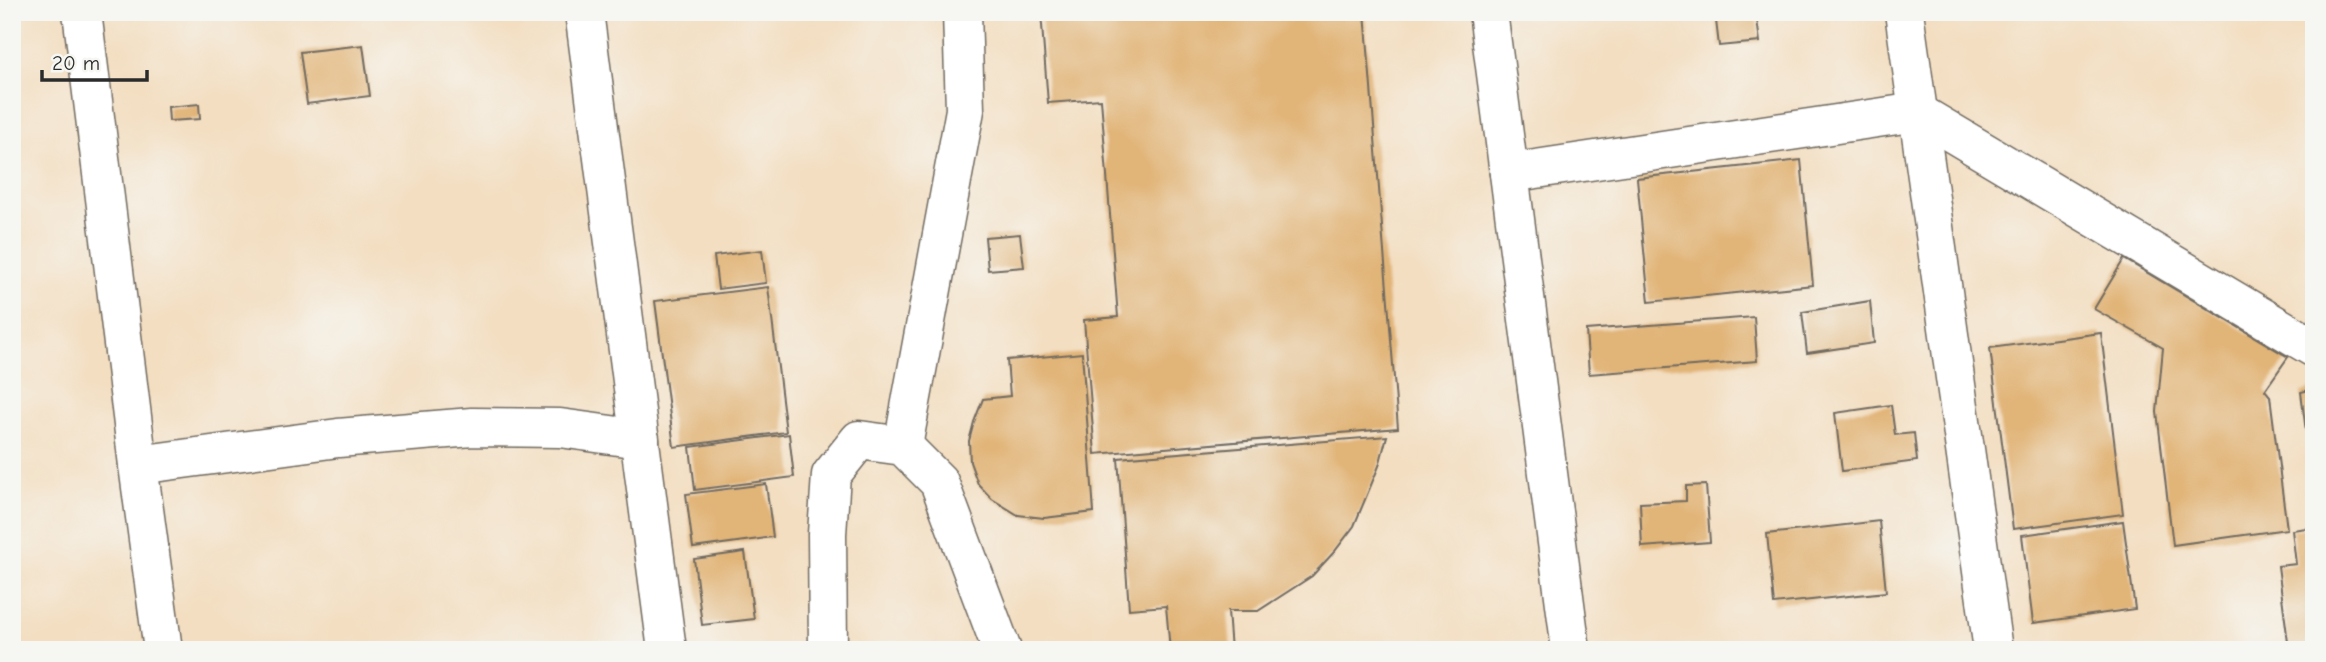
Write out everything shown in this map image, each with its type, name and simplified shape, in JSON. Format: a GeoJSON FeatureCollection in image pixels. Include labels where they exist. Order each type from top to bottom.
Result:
{"type":"FeatureCollection","features":[{"type":"Feature","properties":{"kind":"street"},"geometry":{"type":"LineString","coordinates":[[82,12],[163,650]]}},
{"type":"Feature","properties":{"kind":"street"},"geometry":{"type":"LineString","coordinates":[[584,12],[667,650]]}},
{"type":"Feature","properties":{"kind":"street"},"geometry":{"type":"LineString","coordinates":[[903,446],[965,110],[962,12]]}},
{"type":"Feature","properties":{"kind":"street"},"geometry":{"type":"LineString","coordinates":[[1488,12],[1571,650]]}},
{"type":"Feature","properties":{"kind":"street"},"geometry":{"type":"LineString","coordinates":[[1904,12],[1993,650]]}},
{"type":"Feature","properties":{"kind":"street"},"geometry":{"type":"LineString","coordinates":[[1910,58],[1913,12]]}},
{"type":"Feature","properties":{"kind":"street"},"geometry":{"type":"LineString","coordinates":[[1509,173],[1917,112],[2314,348]]}},
{"type":"Feature","properties":{"kind":"street"},"geometry":{"type":"LineString","coordinates":[[138,465],[338,438],[472,427],[560,428],[640,439]]}},
{"type":"Feature","properties":{"kind":"street"},"geometry":{"type":"LineString","coordinates":[[828,650],[827,534],[831,475],[859,440],[903,446],[939,482],[980,585],[1002,650]]}},
{"type":"Feature","properties":{"kind":"building"},"geometry":{"type":"Polygon","coordinates":[[[1041,12],[1365,12],[1398,428],[1095,454],[1084,320],[1118,317],[1101,99],[1048,103],[1041,12]]]}},
{"type":"Feature","properties":{"kind":"building"},"geometry":{"type":"Polygon","coordinates":[[[1715,12],[1756,12],[1760,42],[1719,46],[1715,12]]]}},
{"type":"Feature","properties":{"kind":"building"},"geometry":{"type":"Polygon","coordinates":[[[363,45],[370,96],[307,104],[300,52],[363,45]]]}},
{"type":"Feature","properties":{"kind":"building"},"geometry":{"type":"Polygon","coordinates":[[[199,104],[200,119],[169,121],[168,107],[199,104]]]}},
{"type":"Feature","properties":{"kind":"building"},"geometry":{"type":"Polygon","coordinates":[[[1801,160],[1813,285],[1649,302],[1637,178],[1801,160]]]}},
{"type":"Feature","properties":{"kind":"building"},"geometry":{"type":"Polygon","coordinates":[[[1020,234],[1024,267],[988,270],[985,237],[1020,234]]]}},
{"type":"Feature","properties":{"kind":"building"},"geometry":{"type":"Polygon","coordinates":[[[762,250],[766,283],[718,289],[714,256],[762,250]]]}},
{"type":"Feature","properties":{"kind":"building"},"geometry":{"type":"Polygon","coordinates":[[[2124,259],[2288,357],[2265,390],[2270,396],[2287,529],[2173,545],[2157,412],[2163,348],[2094,309],[2124,259]]]}},
{"type":"Feature","properties":{"kind":"building"},"geometry":{"type":"Polygon","coordinates":[[[768,287],[786,432],[674,447],[655,301],[768,287]]]}},
{"type":"Feature","properties":{"kind":"building"},"geometry":{"type":"Polygon","coordinates":[[[1870,301],[1874,343],[1807,353],[1802,312],[1870,301]]]}},
{"type":"Feature","properties":{"kind":"building"},"geometry":{"type":"Polygon","coordinates":[[[1754,317],[1757,361],[1589,374],[1586,330],[1754,317]]]}},
{"type":"Feature","properties":{"kind":"building"},"geometry":{"type":"Polygon","coordinates":[[[2101,333],[2123,514],[2013,529],[1990,348],[2101,333]]]}},
{"type":"Feature","properties":{"kind":"building"},"geometry":{"type":"Polygon","coordinates":[[[1082,353],[1094,512],[1044,518],[1018,515],[992,499],[978,484],[970,462],[969,441],[983,399],[1010,396],[1007,360],[1082,353]]]}},
{"type":"Feature","properties":{"kind":"building"},"geometry":{"type":"Polygon","coordinates":[[[2314,389],[2314,479],[2312,479],[2301,392],[2314,389]]]}},
{"type":"Feature","properties":{"kind":"building"},"geometry":{"type":"Polygon","coordinates":[[[1891,405],[1895,435],[1914,433],[1917,461],[1842,471],[1835,413],[1891,405]]]}},
{"type":"Feature","properties":{"kind":"building"},"geometry":{"type":"Polygon","coordinates":[[[789,434],[794,477],[695,490],[690,447],[789,434]]]}},
{"type":"Feature","properties":{"kind":"building"},"geometry":{"type":"Polygon","coordinates":[[[1387,436],[1379,466],[1354,526],[1312,576],[1258,611],[1228,611],[1231,650],[1170,650],[1166,606],[1129,609],[1118,458],[1387,436]]]}},
{"type":"Feature","properties":{"kind":"building"},"geometry":{"type":"Polygon","coordinates":[[[766,484],[773,537],[693,548],[686,494],[766,484]]]}},
{"type":"Feature","properties":{"kind":"building"},"geometry":{"type":"Polygon","coordinates":[[[1706,485],[1710,542],[1642,547],[1640,503],[1686,501],[1686,486],[1706,485]]]}},
{"type":"Feature","properties":{"kind":"building"},"geometry":{"type":"Polygon","coordinates":[[[1879,521],[1886,592],[1774,604],[1767,534],[1879,521]]]}},
{"type":"Feature","properties":{"kind":"building"},"geometry":{"type":"Polygon","coordinates":[[[2123,521],[2135,609],[2033,623],[2022,535],[2123,521]]]}},
{"type":"Feature","properties":{"kind":"building"},"geometry":{"type":"Polygon","coordinates":[[[2314,527],[2314,650],[2289,650],[2278,566],[2296,564],[2292,530],[2314,527]]]}},
{"type":"Feature","properties":{"kind":"building"},"geometry":{"type":"Polygon","coordinates":[[[745,552],[754,619],[702,625],[694,559],[745,552]]]}}]}
